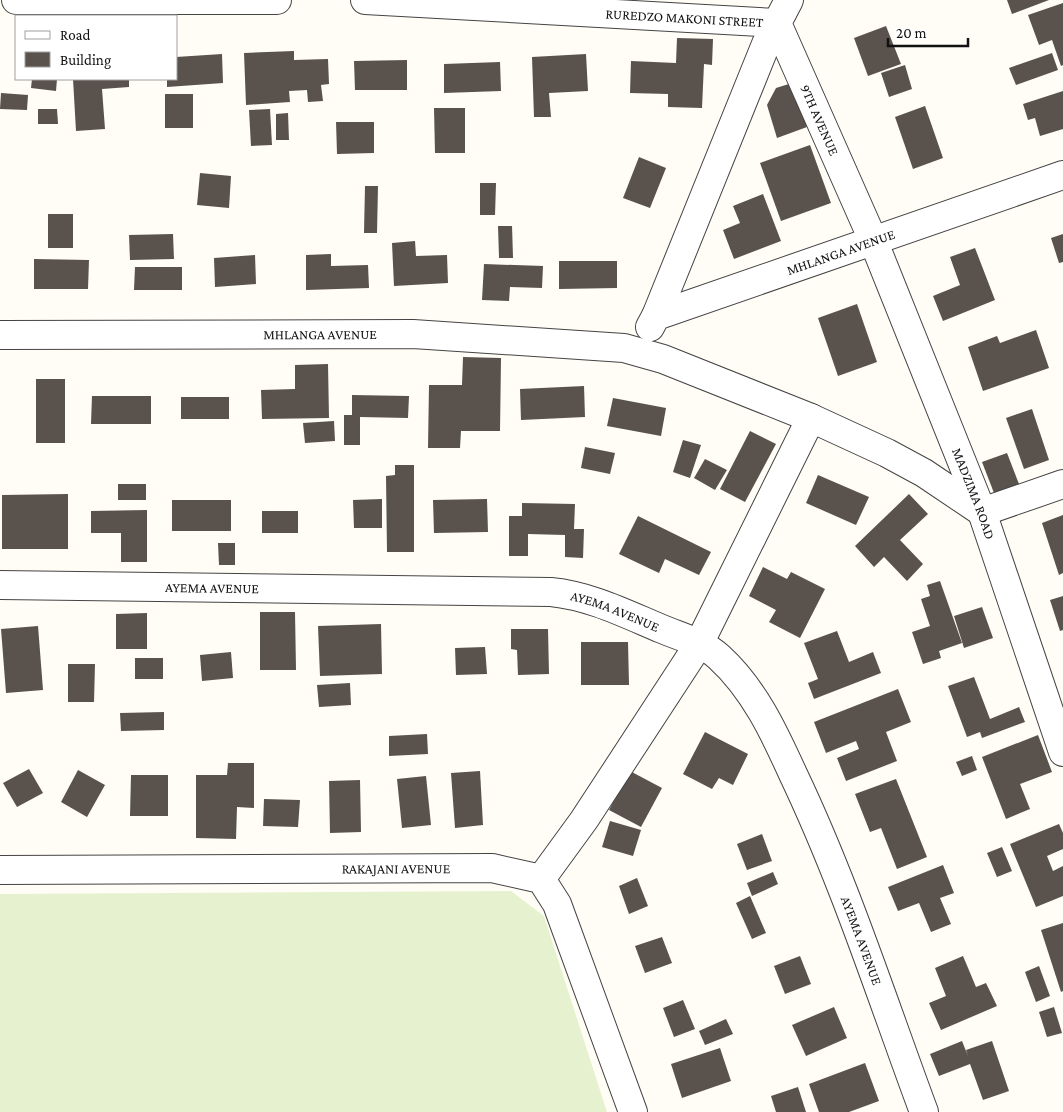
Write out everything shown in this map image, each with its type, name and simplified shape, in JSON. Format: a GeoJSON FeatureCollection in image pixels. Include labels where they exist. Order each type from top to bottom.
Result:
{"type":"FeatureCollection","features":[{"type":"Feature","properties":{"kind":"street"},"geometry":{"type":"LineString","coordinates":[[16,0],[278,0]]}},
{"type":"Feature","properties":{"kind":"street","name":"RUREDZO MAKONI STREET"},"geometry":{"type":"LineString","coordinates":[[365,0],[783,12],[762,53],[656,316]]}},
{"type":"Feature","properties":{"kind":"street","name":"9TH AVENUE"},"geometry":{"type":"LineString","coordinates":[[783,12],[873,240]]}},
{"type":"Feature","properties":{"kind":"street","name":"MHLANGA AVENUE"},"geometry":{"type":"LineString","coordinates":[[656,316],[1063,175]]}},
{"type":"Feature","properties":{"kind":"street","name":"MADZIMA ROAD"},"geometry":{"type":"LineString","coordinates":[[873,240],[982,512],[1063,752]]}},
{"type":"Feature","properties":{"kind":"street"},"geometry":{"type":"LineString","coordinates":[[639,352],[656,316]]}},
{"type":"Feature","properties":{"kind":"street","name":"MHLANGA AVENUE"},"geometry":{"type":"LineString","coordinates":[[0,334],[412,334],[609,347],[639,352],[811,418],[895,457],[924,473],[982,512]]}},
{"type":"Feature","properties":{"kind":"street"},"geometry":{"type":"LineString","coordinates":[[633,1112],[557,904],[541,879],[584,820],[699,644],[811,418]]}},
{"type":"Feature","properties":{"kind":"street"},"geometry":{"type":"LineString","coordinates":[[982,512],[1063,484]]}},
{"type":"Feature","properties":{"kind":"street","name":"AYEMA AVENUE"},"geometry":{"type":"LineString","coordinates":[[0,585],[552,592],[586,598],[699,644],[717,655],[748,689],[775,734],[821,831],[924,1112]]}},
{"type":"Feature","properties":{"kind":"street","name":"RAKAJANI AVENUE"},"geometry":{"type":"LineString","coordinates":[[0,870],[492,868],[541,879]]}},
{"type":"Feature","properties":{"kind":"green space"},"geometry":{"type":"Polygon","coordinates":[[[511,891],[544,916],[607,1112],[0,1112],[0,894],[511,891]]]}},
{"type":"Feature","properties":{"kind":"building"},"geometry":{"type":"Polygon","coordinates":[[[1007,0],[1049,0],[1012,14],[1007,0]]]}},
{"type":"Feature","properties":{"kind":"building"},"geometry":{"type":"Polygon","coordinates":[[[1063,3],[1063,65],[1061,66],[1052,40],[1039,45],[1028,15],[1063,3]]]}},
{"type":"Feature","properties":{"kind":"building"},"geometry":{"type":"Polygon","coordinates":[[[886,26],[901,64],[868,76],[854,38],[886,26]]]}},
{"type":"Feature","properties":{"kind":"building"},"geometry":{"type":"Polygon","coordinates":[[[677,38],[713,39],[712,65],[704,64],[702,108],[668,107],[668,94],[630,93],[631,61],[676,63],[677,38]]]}},
{"type":"Feature","properties":{"kind":"building"},"geometry":{"type":"Polygon","coordinates":[[[294,51],[294,60],[328,59],[329,84],[321,85],[323,101],[308,102],[307,90],[289,91],[290,102],[246,105],[244,53],[294,51]]]}},
{"type":"Feature","properties":{"kind":"building"},"geometry":{"type":"Polygon","coordinates":[[[1052,53],[1058,70],[1016,85],[1009,68],[1052,53]]]}},
{"type":"Feature","properties":{"kind":"building"},"geometry":{"type":"Polygon","coordinates":[[[222,54],[223,83],[167,87],[167,80],[178,80],[178,57],[222,54]]]}},
{"type":"Feature","properties":{"kind":"building"},"geometry":{"type":"Polygon","coordinates":[[[586,54],[588,91],[549,93],[551,117],[534,117],[532,57],[586,54]]]}},
{"type":"Feature","properties":{"kind":"building"},"geometry":{"type":"Polygon","coordinates":[[[407,60],[407,90],[355,90],[354,61],[407,60]]]}},
{"type":"Feature","properties":{"kind":"building"},"geometry":{"type":"Polygon","coordinates":[[[500,62],[501,91],[444,93],[444,64],[500,62]]]}},
{"type":"Feature","properties":{"kind":"building"},"geometry":{"type":"Polygon","coordinates":[[[905,65],[912,89],[889,97],[881,73],[905,65]]]}},
{"type":"Feature","properties":{"kind":"building"},"geometry":{"type":"Polygon","coordinates":[[[32,80],[57,80],[56,91],[31,88],[32,80]]]}},
{"type":"Feature","properties":{"kind":"building"},"geometry":{"type":"Polygon","coordinates":[[[73,80],[129,80],[129,87],[102,89],[105,129],[76,131],[73,80]]]}},
{"type":"Feature","properties":{"kind":"building"},"geometry":{"type":"Polygon","coordinates":[[[792,83],[807,127],[777,138],[767,105],[776,88],[792,83]]]}},
{"type":"Feature","properties":{"kind":"building"},"geometry":{"type":"Polygon","coordinates":[[[1063,91],[1063,129],[1040,136],[1035,118],[1028,120],[1023,104],[1063,91]]]}},
{"type":"Feature","properties":{"kind":"building"},"geometry":{"type":"Polygon","coordinates":[[[1,93],[28,95],[27,110],[0,109],[1,93]]]}},
{"type":"Feature","properties":{"kind":"building"},"geometry":{"type":"Polygon","coordinates":[[[165,94],[193,94],[193,128],[165,128],[165,94]]]}},
{"type":"Feature","properties":{"kind":"building"},"geometry":{"type":"Polygon","coordinates":[[[925,106],[943,158],[913,169],[895,117],[925,106]]]}},
{"type":"Feature","properties":{"kind":"building"},"geometry":{"type":"Polygon","coordinates":[[[434,108],[465,108],[465,153],[435,153],[434,108]]]}},
{"type":"Feature","properties":{"kind":"building"},"geometry":{"type":"Polygon","coordinates":[[[38,109],[57,109],[58,124],[38,124],[38,109]]]}},
{"type":"Feature","properties":{"kind":"building"},"geometry":{"type":"Polygon","coordinates":[[[270,109],[272,145],[251,146],[249,110],[270,109]]]}},
{"type":"Feature","properties":{"kind":"building"},"geometry":{"type":"Polygon","coordinates":[[[288,113],[289,140],[276,140],[276,114],[288,113]]]}},
{"type":"Feature","properties":{"kind":"building"},"geometry":{"type":"Polygon","coordinates":[[[336,122],[374,122],[374,153],[337,154],[336,122]]]}},
{"type":"Feature","properties":{"kind":"building"},"geometry":{"type":"Polygon","coordinates":[[[810,145],[831,203],[781,221],[760,163],[810,145]]]}},
{"type":"Feature","properties":{"kind":"building"},"geometry":{"type":"Polygon","coordinates":[[[639,157],[666,168],[650,208],[623,198],[639,157]]]}},
{"type":"Feature","properties":{"kind":"building"},"geometry":{"type":"Polygon","coordinates":[[[200,173],[231,176],[229,208],[197,205],[200,173]]]}},
{"type":"Feature","properties":{"kind":"building"},"geometry":{"type":"Polygon","coordinates":[[[480,183],[496,183],[495,215],[480,215],[480,183]]]}},
{"type":"Feature","properties":{"kind":"building"},"geometry":{"type":"Polygon","coordinates":[[[365,186],[378,186],[377,233],[364,233],[365,186]]]}},
{"type":"Feature","properties":{"kind":"building"},"geometry":{"type":"Polygon","coordinates":[[[763,194],[781,241],[734,259],[723,230],[740,223],[733,206],[763,194]]]}},
{"type":"Feature","properties":{"kind":"building"},"geometry":{"type":"Polygon","coordinates":[[[48,214],[73,214],[73,248],[48,248],[48,214]]]}},
{"type":"Feature","properties":{"kind":"building"},"geometry":{"type":"Polygon","coordinates":[[[498,226],[512,226],[513,258],[499,258],[498,226]]]}},
{"type":"Feature","properties":{"kind":"building"},"geometry":{"type":"Polygon","coordinates":[[[173,234],[174,259],[130,260],[129,235],[173,234]]]}},
{"type":"Feature","properties":{"kind":"building"},"geometry":{"type":"Polygon","coordinates":[[[1063,234],[1063,262],[1059,263],[1051,238],[1063,234]]]}},
{"type":"Feature","properties":{"kind":"building"},"geometry":{"type":"Polygon","coordinates":[[[415,241],[416,256],[447,255],[448,283],[394,286],[392,243],[415,241]]]}},
{"type":"Feature","properties":{"kind":"building"},"geometry":{"type":"Polygon","coordinates":[[[975,248],[995,300],[943,321],[933,296],[960,285],[950,257],[975,248]]]}},
{"type":"Feature","properties":{"kind":"building"},"geometry":{"type":"Polygon","coordinates":[[[331,254],[331,266],[368,265],[369,288],[306,290],[306,255],[331,254]]]}},
{"type":"Feature","properties":{"kind":"building"},"geometry":{"type":"Polygon","coordinates":[[[255,255],[256,284],[215,287],[214,258],[255,255]]]}},
{"type":"Feature","properties":{"kind":"building"},"geometry":{"type":"Polygon","coordinates":[[[34,259],[89,260],[88,289],[34,289],[34,259]]]}},
{"type":"Feature","properties":{"kind":"building"},"geometry":{"type":"Polygon","coordinates":[[[559,261],[617,261],[617,288],[559,289],[559,261]]]}},
{"type":"Feature","properties":{"kind":"building"},"geometry":{"type":"Polygon","coordinates":[[[484,264],[543,266],[542,288],[510,287],[509,301],[482,300],[484,264]]]}},
{"type":"Feature","properties":{"kind":"building"},"geometry":{"type":"Polygon","coordinates":[[[135,267],[182,267],[182,290],[134,290],[135,267]]]}},
{"type":"Feature","properties":{"kind":"building"},"geometry":{"type":"Polygon","coordinates":[[[857,304],[877,362],[838,376],[818,318],[857,304]]]}},
{"type":"Feature","properties":{"kind":"building"},"geometry":{"type":"Polygon","coordinates":[[[1036,330],[1049,368],[983,391],[968,347],[997,336],[1000,343],[1036,330]]]}},
{"type":"Feature","properties":{"kind":"building"},"geometry":{"type":"Polygon","coordinates":[[[463,357],[501,358],[500,431],[461,431],[460,448],[428,448],[429,385],[462,385],[463,357]]]}},
{"type":"Feature","properties":{"kind":"building"},"geometry":{"type":"Polygon","coordinates":[[[328,364],[329,418],[262,419],[261,390],[295,389],[295,365],[328,364]]]}},
{"type":"Feature","properties":{"kind":"building"},"geometry":{"type":"Polygon","coordinates":[[[36,379],[65,379],[65,443],[36,443],[36,379]]]}},
{"type":"Feature","properties":{"kind":"building"},"geometry":{"type":"Polygon","coordinates":[[[584,386],[585,417],[521,420],[520,389],[584,386]]]}},
{"type":"Feature","properties":{"kind":"building"},"geometry":{"type":"Polygon","coordinates":[[[352,395],[409,396],[408,418],[360,417],[360,445],[344,445],[344,415],[352,415],[352,395]]]}},
{"type":"Feature","properties":{"kind":"building"},"geometry":{"type":"Polygon","coordinates":[[[92,396],[151,396],[151,424],[91,424],[92,396]]]}},
{"type":"Feature","properties":{"kind":"building"},"geometry":{"type":"Polygon","coordinates":[[[181,397],[229,397],[229,419],[181,419],[181,397]]]}},
{"type":"Feature","properties":{"kind":"building"},"geometry":{"type":"Polygon","coordinates":[[[613,398],[666,408],[661,436],[607,426],[613,398]]]}},
{"type":"Feature","properties":{"kind":"building"},"geometry":{"type":"Polygon","coordinates":[[[1032,409],[1049,460],[1024,469],[1006,418],[1032,409]]]}},
{"type":"Feature","properties":{"kind":"building"},"geometry":{"type":"Polygon","coordinates":[[[334,421],[335,441],[305,443],[303,423],[334,421]]]}},
{"type":"Feature","properties":{"kind":"building"},"geometry":{"type":"Polygon","coordinates":[[[750,431],[776,444],[745,502],[720,489],[750,431]]]}},
{"type":"Feature","properties":{"kind":"building"},"geometry":{"type":"Polygon","coordinates":[[[683,440],[701,445],[690,478],[673,472],[683,440]]]}},
{"type":"Feature","properties":{"kind":"building"},"geometry":{"type":"Polygon","coordinates":[[[585,447],[615,453],[610,474],[581,468],[585,447]]]}},
{"type":"Feature","properties":{"kind":"building"},"geometry":{"type":"Polygon","coordinates":[[[1007,453],[1019,484],[994,493],[982,462],[1007,453]]]}},
{"type":"Feature","properties":{"kind":"building"},"geometry":{"type":"Polygon","coordinates":[[[705,459],[727,470],[715,490],[694,478],[705,459]]]}},
{"type":"Feature","properties":{"kind":"building"},"geometry":{"type":"Polygon","coordinates":[[[395,465],[414,465],[414,552],[387,552],[386,476],[395,475],[395,465]]]}},
{"type":"Feature","properties":{"kind":"building"},"geometry":{"type":"Polygon","coordinates":[[[818,475],[869,497],[856,525],[806,503],[818,475]]]}},
{"type":"Feature","properties":{"kind":"building"},"geometry":{"type":"Polygon","coordinates":[[[118,484],[146,484],[146,500],[118,500],[118,484]]]}},
{"type":"Feature","properties":{"kind":"building"},"geometry":{"type":"Polygon","coordinates":[[[68,494],[68,549],[2,549],[2,495],[68,494]]]}},
{"type":"Feature","properties":{"kind":"building"},"geometry":{"type":"Polygon","coordinates":[[[909,494],[928,514],[900,540],[923,564],[907,581],[884,557],[874,567],[855,546],[909,494]]]}},
{"type":"Feature","properties":{"kind":"building"},"geometry":{"type":"Polygon","coordinates":[[[382,499],[382,528],[354,528],[353,500],[382,499]]]}},
{"type":"Feature","properties":{"kind":"building"},"geometry":{"type":"Polygon","coordinates":[[[487,499],[488,532],[434,533],[433,500],[487,499]]]}},
{"type":"Feature","properties":{"kind":"building"},"geometry":{"type":"Polygon","coordinates":[[[172,500],[231,500],[231,531],[172,531],[172,500]]]}},
{"type":"Feature","properties":{"kind":"building"},"geometry":{"type":"Polygon","coordinates":[[[522,503],[575,504],[574,529],[584,529],[583,558],[565,557],[565,535],[528,534],[528,556],[509,556],[509,516],[522,516],[522,503]]]}},
{"type":"Feature","properties":{"kind":"building"},"geometry":{"type":"Polygon","coordinates":[[[147,510],[147,562],[121,562],[121,533],[91,533],[91,511],[147,510]]]}},
{"type":"Feature","properties":{"kind":"building"},"geometry":{"type":"Polygon","coordinates":[[[262,511],[298,511],[298,533],[262,533],[262,511]]]}},
{"type":"Feature","properties":{"kind":"building"},"geometry":{"type":"Polygon","coordinates":[[[1063,515],[1063,573],[1059,575],[1042,523],[1063,515]]]}},
{"type":"Feature","properties":{"kind":"building"},"geometry":{"type":"Polygon","coordinates":[[[638,516],[711,552],[699,575],[665,559],[659,573],[619,554],[638,516]]]}},
{"type":"Feature","properties":{"kind":"building"},"geometry":{"type":"Polygon","coordinates":[[[218,543],[235,543],[235,565],[219,565],[218,543]]]}},
{"type":"Feature","properties":{"kind":"building"},"geometry":{"type":"Polygon","coordinates":[[[763,567],[787,579],[791,572],[825,589],[800,638],[769,622],[776,610],[749,596],[763,567]]]}},
{"type":"Feature","properties":{"kind":"building"},"geometry":{"type":"Polygon","coordinates":[[[940,581],[962,643],[939,651],[941,658],[923,664],[912,632],[930,626],[921,599],[930,596],[927,585],[940,581]]]}},
{"type":"Feature","properties":{"kind":"building"},"geometry":{"type":"Polygon","coordinates":[[[1063,596],[1063,630],[1060,631],[1050,600],[1063,596]]]}},
{"type":"Feature","properties":{"kind":"building"},"geometry":{"type":"Polygon","coordinates":[[[982,607],[993,638],[964,648],[954,616],[982,607]]]}},
{"type":"Feature","properties":{"kind":"building"},"geometry":{"type":"Polygon","coordinates":[[[260,612],[295,612],[296,670],[260,670],[260,612]]]}},
{"type":"Feature","properties":{"kind":"building"},"geometry":{"type":"Polygon","coordinates":[[[147,613],[147,649],[116,649],[116,614],[147,613]]]}},
{"type":"Feature","properties":{"kind":"building"},"geometry":{"type":"Polygon","coordinates":[[[381,624],[382,674],[320,676],[318,626],[381,624]]]}},
{"type":"Feature","properties":{"kind":"building"},"geometry":{"type":"Polygon","coordinates":[[[38,626],[43,690],[6,693],[1,629],[38,626]]]}},
{"type":"Feature","properties":{"kind":"building"},"geometry":{"type":"Polygon","coordinates":[[[511,629],[548,629],[549,674],[518,675],[517,650],[511,649],[511,629]]]}},
{"type":"Feature","properties":{"kind":"building"},"geometry":{"type":"Polygon","coordinates":[[[837,631],[849,662],[873,652],[881,673],[814,699],[808,683],[818,679],[804,643],[837,631]]]}},
{"type":"Feature","properties":{"kind":"building"},"geometry":{"type":"Polygon","coordinates":[[[581,642],[628,642],[629,685],[581,685],[581,642]]]}},
{"type":"Feature","properties":{"kind":"building"},"geometry":{"type":"Polygon","coordinates":[[[485,647],[487,674],[456,675],[455,648],[485,647]]]}},
{"type":"Feature","properties":{"kind":"building"},"geometry":{"type":"Polygon","coordinates":[[[231,652],[233,678],[202,681],[200,655],[231,652]]]}},
{"type":"Feature","properties":{"kind":"building"},"geometry":{"type":"Polygon","coordinates":[[[135,658],[163,658],[163,679],[135,679],[135,658]]]}},
{"type":"Feature","properties":{"kind":"building"},"geometry":{"type":"Polygon","coordinates":[[[68,664],[95,664],[94,702],[68,702],[68,664]]]}},
{"type":"Feature","properties":{"kind":"building"},"geometry":{"type":"Polygon","coordinates":[[[974,677],[990,719],[1019,707],[1025,722],[982,738],[980,732],[967,737],[948,686],[974,677]]]}},
{"type":"Feature","properties":{"kind":"building"},"geometry":{"type":"Polygon","coordinates":[[[350,683],[351,705],[319,707],[317,685],[350,683]]]}},
{"type":"Feature","properties":{"kind":"building"},"geometry":{"type":"Polygon","coordinates":[[[898,689],[911,722],[886,732],[897,761],[846,781],[837,758],[859,749],[856,741],[826,753],[814,722],[898,689]]]}},
{"type":"Feature","properties":{"kind":"building"},"geometry":{"type":"Polygon","coordinates":[[[164,712],[164,730],[121,731],[120,713],[164,712]]]}},
{"type":"Feature","properties":{"kind":"building"},"geometry":{"type":"Polygon","coordinates":[[[705,732],[748,754],[733,785],[719,778],[712,789],[683,774],[705,732]]]}},
{"type":"Feature","properties":{"kind":"building"},"geometry":{"type":"Polygon","coordinates":[[[427,734],[428,754],[389,756],[389,736],[427,734]]]}},
{"type":"Feature","properties":{"kind":"building"},"geometry":{"type":"Polygon","coordinates":[[[1038,735],[1052,772],[1020,784],[1030,809],[1006,819],[982,757],[1038,735]]]}},
{"type":"Feature","properties":{"kind":"building"},"geometry":{"type":"Polygon","coordinates":[[[972,756],[977,770],[962,776],[956,762],[972,756]]]}},
{"type":"Feature","properties":{"kind":"building"},"geometry":{"type":"Polygon","coordinates":[[[228,763],[254,763],[254,808],[237,807],[236,839],[196,838],[196,775],[227,775],[228,763]]]}},
{"type":"Feature","properties":{"kind":"building"},"geometry":{"type":"Polygon","coordinates":[[[29,769],[43,793],[17,807],[3,783],[29,769]]]}},
{"type":"Feature","properties":{"kind":"building"},"geometry":{"type":"Polygon","coordinates":[[[78,770],[105,785],[87,817],[61,802],[78,770]]]}},
{"type":"Feature","properties":{"kind":"building"},"geometry":{"type":"Polygon","coordinates":[[[480,771],[483,825],[455,828],[451,773],[480,771]]]}},
{"type":"Feature","properties":{"kind":"building"},"geometry":{"type":"Polygon","coordinates":[[[630,771],[662,788],[641,827],[609,810],[630,771]]]}},
{"type":"Feature","properties":{"kind":"building"},"geometry":{"type":"Polygon","coordinates":[[[131,775],[168,775],[168,816],[130,816],[131,775]]]}},
{"type":"Feature","properties":{"kind":"building"},"geometry":{"type":"Polygon","coordinates":[[[426,776],[431,825],[402,828],[397,779],[426,776]]]}},
{"type":"Feature","properties":{"kind":"building"},"geometry":{"type":"Polygon","coordinates":[[[896,779],[927,857],[897,869],[881,828],[870,832],[855,794],[896,779]]]}},
{"type":"Feature","properties":{"kind":"building"},"geometry":{"type":"Polygon","coordinates":[[[360,780],[361,832],[330,833],[329,781],[360,780]]]}},
{"type":"Feature","properties":{"kind":"building"},"geometry":{"type":"Polygon","coordinates":[[[264,799],[300,800],[298,827],[263,826],[264,799]]]}},
{"type":"Feature","properties":{"kind":"building"},"geometry":{"type":"Polygon","coordinates":[[[610,821],[641,830],[633,856],[602,847],[610,821]]]}},
{"type":"Feature","properties":{"kind":"building"},"geometry":{"type":"Polygon","coordinates":[[[1059,824],[1063,833],[1063,849],[1047,856],[1053,871],[1063,866],[1063,896],[1036,907],[1010,844],[1059,824]]]}},
{"type":"Feature","properties":{"kind":"building"},"geometry":{"type":"Polygon","coordinates":[[[762,834],[772,861],[747,870],[737,844],[762,834]]]}},
{"type":"Feature","properties":{"kind":"building"},"geometry":{"type":"Polygon","coordinates":[[[1002,847],[1012,871],[997,877],[987,853],[1002,847]]]}},
{"type":"Feature","properties":{"kind":"building"},"geometry":{"type":"Polygon","coordinates":[[[943,865],[954,893],[940,898],[951,924],[931,932],[919,903],[898,911],[888,887],[943,865]]]}},
{"type":"Feature","properties":{"kind":"building"},"geometry":{"type":"Polygon","coordinates":[[[773,872],[778,884],[752,896],[747,883],[773,872]]]}},
{"type":"Feature","properties":{"kind":"building"},"geometry":{"type":"Polygon","coordinates":[[[637,878],[648,906],[629,914],[619,886],[637,878]]]}},
{"type":"Feature","properties":{"kind":"building"},"geometry":{"type":"Polygon","coordinates":[[[750,896],[766,933],[752,939],[736,903],[750,896]]]}},
{"type":"Feature","properties":{"kind":"building"},"geometry":{"type":"Polygon","coordinates":[[[1063,923],[1063,991],[1061,992],[1041,930],[1063,923]]]}},
{"type":"Feature","properties":{"kind":"building"},"geometry":{"type":"Polygon","coordinates":[[[662,937],[672,963],[645,973],[635,946],[662,937]]]}},
{"type":"Feature","properties":{"kind":"building"},"geometry":{"type":"Polygon","coordinates":[[[800,956],[811,984],[785,994],[774,966],[800,956]]]}},
{"type":"Feature","properties":{"kind":"building"},"geometry":{"type":"Polygon","coordinates":[[[963,956],[976,987],[986,983],[997,1006],[941,1030],[929,1003],[946,996],[935,968],[963,956]]]}},
{"type":"Feature","properties":{"kind":"building"},"geometry":{"type":"Polygon","coordinates":[[[1039,966],[1050,996],[1036,1002],[1025,972],[1039,966]]]}},
{"type":"Feature","properties":{"kind":"building"},"geometry":{"type":"Polygon","coordinates":[[[683,1000],[695,1029],[674,1037],[663,1008],[683,1000]]]}},
{"type":"Feature","properties":{"kind":"building"},"geometry":{"type":"Polygon","coordinates":[[[834,1007],[847,1038],[806,1056],[792,1025],[834,1007]]]}},
{"type":"Feature","properties":{"kind":"building"},"geometry":{"type":"Polygon","coordinates":[[[1054,1007],[1062,1033],[1047,1037],[1039,1012],[1054,1007]]]}},
{"type":"Feature","properties":{"kind":"building"},"geometry":{"type":"Polygon","coordinates":[[[726,1019],[733,1034],[705,1045],[699,1031],[726,1019]]]}},
{"type":"Feature","properties":{"kind":"building"},"geometry":{"type":"Polygon","coordinates":[[[962,1041],[968,1056],[966,1050],[992,1041],[1009,1091],[983,1100],[970,1064],[939,1076],[930,1054],[962,1041]]]}},
{"type":"Feature","properties":{"kind":"building"},"geometry":{"type":"Polygon","coordinates":[[[720,1048],[731,1081],[682,1098],[671,1064],[720,1048]]]}},
{"type":"Feature","properties":{"kind":"building"},"geometry":{"type":"Polygon","coordinates":[[[865,1063],[879,1101],[849,1112],[819,1112],[809,1084],[865,1063]]]}},
{"type":"Feature","properties":{"kind":"building"},"geometry":{"type":"Polygon","coordinates":[[[798,1087],[806,1112],[776,1112],[771,1096],[798,1087]]]}}]}
